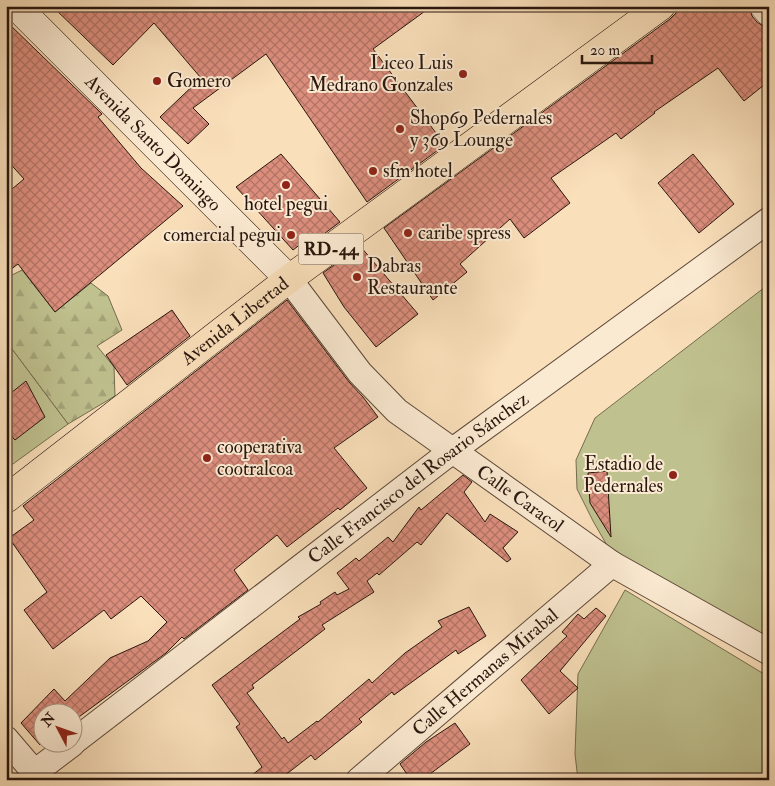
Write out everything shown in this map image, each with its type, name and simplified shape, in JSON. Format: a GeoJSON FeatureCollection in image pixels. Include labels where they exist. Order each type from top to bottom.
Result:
{"type":"FeatureCollection","features":[{"type":"Feature","properties":{"kind":"main road","name":"Avenida Santo Domingo"},"geometry":{"type":"LineString","coordinates":[[16,6],[289,279]]}},
{"type":"Feature","properties":{"kind":"main road","name":"Avenida Libertad"},"geometry":{"type":"LineString","coordinates":[[6,499],[289,279],[661,6]]}},
{"type":"Feature","properties":{"kind":"main road"},"geometry":{"type":"LineString","coordinates":[[764,6],[769,12]]}},
{"type":"Feature","properties":{"kind":"street","name":"Calle Francisco del Rosario Sánchez"},"geometry":{"type":"LineString","coordinates":[[82,735],[452,452],[769,220]]}},
{"type":"Feature","properties":{"kind":"street","name":"Calle Caracol"},"geometry":{"type":"LineString","coordinates":[[289,279],[360,373],[397,411],[452,452],[612,564],[769,652]]}},
{"type":"Feature","properties":{"kind":"street","name":"Calle Hermanas Mirabal"},"geometry":{"type":"LineString","coordinates":[[359,780],[612,564]]}},
{"type":"Feature","properties":{"kind":"street"},"geometry":{"type":"LineString","coordinates":[[6,740],[38,776]]}},
{"type":"Feature","properties":{"kind":"street","name":"Calle Francisco del Rosario Sánchez"},"geometry":{"type":"LineString","coordinates":[[38,776],[61,754]]}},
{"type":"Feature","properties":{"kind":"green space"},"geometry":{"type":"Polygon","coordinates":[[[22,270],[55,312],[91,283],[108,296],[122,330],[97,346],[114,367],[115,396],[68,424],[6,341],[6,278],[22,270]]]}},
{"type":"Feature","properties":{"kind":"green space","name":"Estadio de Pedernales"},"geometry":{"type":"Polygon","coordinates":[[[769,284],[769,645],[612,554],[577,489],[576,460],[595,418],[769,284]]]}},
{"type":"Feature","properties":{"kind":"green space"},"geometry":{"type":"Polygon","coordinates":[[[6,341],[68,424],[6,469],[6,341]]]}},
{"type":"Feature","properties":{"kind":"green space"},"geometry":{"type":"Polygon","coordinates":[[[625,590],[769,677],[769,780],[578,780],[575,754],[578,674],[625,590]]]}},
{"type":"Feature","properties":{"kind":"building"},"geometry":{"type":"Polygon","coordinates":[[[52,6],[432,6],[373,49],[445,145],[367,202],[266,54],[193,108],[209,124],[188,144],[160,117],[201,78],[154,23],[113,65],[52,6]]]}},
{"type":"Feature","properties":{"kind":"building"},"geometry":{"type":"Polygon","coordinates":[[[683,6],[749,6],[752,16],[757,22],[769,27],[769,81],[744,101],[718,68],[654,112],[621,139],[616,133],[551,178],[570,203],[524,238],[510,219],[460,264],[467,272],[433,300],[384,228],[670,19],[683,6]]]}},
{"type":"Feature","properties":{"kind":"building"},"geometry":{"type":"Polygon","coordinates":[[[6,21],[102,114],[98,117],[141,168],[183,206],[55,312],[18,264],[6,273],[6,194],[24,179],[6,159],[6,21]]]}},
{"type":"Feature","properties":{"kind":"building"},"geometry":{"type":"Polygon","coordinates":[[[281,154],[340,222],[305,248],[302,243],[293,250],[236,187],[281,154]]]}},
{"type":"Feature","properties":{"kind":"building"},"geometry":{"type":"Polygon","coordinates":[[[693,154],[734,204],[699,233],[658,183],[693,154]]]}},
{"type":"Feature","properties":{"kind":"building"},"geometry":{"type":"Polygon","coordinates":[[[360,246],[418,314],[376,347],[344,307],[323,273],[360,246]]]}},
{"type":"Feature","properties":{"kind":"building"},"geometry":{"type":"Polygon","coordinates":[[[287,300],[378,417],[334,448],[367,488],[340,510],[338,508],[287,547],[277,535],[234,570],[248,590],[184,639],[182,637],[166,653],[82,715],[82,704],[39,704],[54,689],[65,701],[110,658],[148,641],[167,622],[141,596],[111,619],[104,610],[53,649],[24,610],[47,592],[9,538],[34,520],[23,506],[287,300]]]}},
{"type":"Feature","properties":{"kind":"building"},"geometry":{"type":"Polygon","coordinates":[[[172,310],[190,336],[127,385],[106,355],[172,310]]]}},
{"type":"Feature","properties":{"kind":"building"},"geometry":{"type":"Polygon","coordinates":[[[26,381],[45,417],[15,440],[6,430],[6,397],[26,381]]]}},
{"type":"Feature","properties":{"kind":"building"},"geometry":{"type":"Polygon","coordinates":[[[607,471],[611,537],[590,503],[588,473],[607,471]]]}},
{"type":"Feature","properties":{"kind":"building"},"geometry":{"type":"Polygon","coordinates":[[[463,475],[472,482],[464,492],[485,522],[490,514],[518,532],[503,548],[511,559],[507,562],[447,513],[421,545],[417,542],[379,575],[377,573],[367,581],[374,592],[322,625],[325,629],[252,685],[254,688],[247,693],[282,739],[284,737],[288,743],[318,722],[369,679],[372,683],[405,653],[442,627],[438,621],[469,607],[486,636],[458,654],[456,650],[394,695],[392,692],[359,719],[362,722],[315,760],[311,755],[279,780],[246,780],[262,767],[236,727],[240,724],[212,685],[300,619],[298,617],[321,604],[320,602],[335,592],[337,595],[349,589],[337,573],[356,558],[359,561],[388,537],[393,542],[419,507],[421,510],[463,475]]]}},
{"type":"Feature","properties":{"kind":"building"},"geometry":{"type":"Polygon","coordinates":[[[596,608],[606,616],[560,671],[578,688],[549,714],[521,680],[567,636],[562,632],[578,614],[584,619],[596,608]]]}},
{"type":"Feature","properties":{"kind":"building"},"geometry":{"type":"Polygon","coordinates":[[[32,712],[32,736],[21,723],[32,712]]]}},
{"type":"Feature","properties":{"kind":"building"},"geometry":{"type":"Polygon","coordinates":[[[455,723],[470,744],[422,780],[411,780],[400,764],[426,742],[455,723]]]}},
{"type":"Feature","properties":{"kind":"place","name":"Liceo Luis Medrano Gonzales"},"geometry":{"type":"Point","coordinates":[463,74]}},
{"type":"Feature","properties":{"kind":"place","name":"Gomero"},"geometry":{"type":"Point","coordinates":[157,81]}},
{"type":"Feature","properties":{"kind":"place","name":"Shop69 Pedernales y 369 Lounge"},"geometry":{"type":"Point","coordinates":[400,129]}},
{"type":"Feature","properties":{"kind":"place","name":"sfm hotel"},"geometry":{"type":"Point","coordinates":[373,171]}},
{"type":"Feature","properties":{"kind":"place","name":"hotel pegui"},"geometry":{"type":"Point","coordinates":[286,185]}},
{"type":"Feature","properties":{"kind":"place","name":"caribe spress"},"geometry":{"type":"Point","coordinates":[408,233]}},
{"type":"Feature","properties":{"kind":"place","name":"comercial pegui"},"geometry":{"type":"Point","coordinates":[291,235]}},
{"type":"Feature","properties":{"kind":"place","name":"Dabras Restaurante"},"geometry":{"type":"Point","coordinates":[357,277]}},
{"type":"Feature","properties":{"kind":"place","name":"cooperativa cootralcoa"},"geometry":{"type":"Point","coordinates":[207,458]}},
{"type":"Feature","properties":{"kind":"place","name":"Estadio de Pedernales"},"geometry":{"type":"Point","coordinates":[673,475]}}]}
